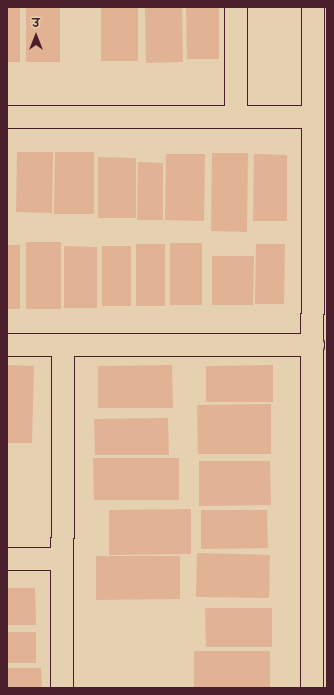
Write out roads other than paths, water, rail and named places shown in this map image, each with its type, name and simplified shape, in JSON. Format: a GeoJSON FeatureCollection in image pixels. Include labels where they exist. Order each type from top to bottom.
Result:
{"type":"FeatureCollection","features":[{"type":"Feature","properties":{"kind":"street"},"geometry":{"type":"LineString","coordinates":[[236,7],[236,117]]}},
{"type":"Feature","properties":{"kind":"street"},"geometry":{"type":"LineString","coordinates":[[312,688],[319,663],[320,403],[313,345],[313,7]]}},
{"type":"Feature","properties":{"kind":"street"},"geometry":{"type":"LineString","coordinates":[[7,117],[313,117]]}},
{"type":"Feature","properties":{"kind":"street"},"geometry":{"type":"LineString","coordinates":[[7,345],[313,345]]}},
{"type":"Feature","properties":{"kind":"street"},"geometry":{"type":"LineString","coordinates":[[62,688],[63,345]]}},
{"type":"Feature","properties":{"kind":"street"},"geometry":{"type":"LineString","coordinates":[[7,559],[62,559]]}}]}
